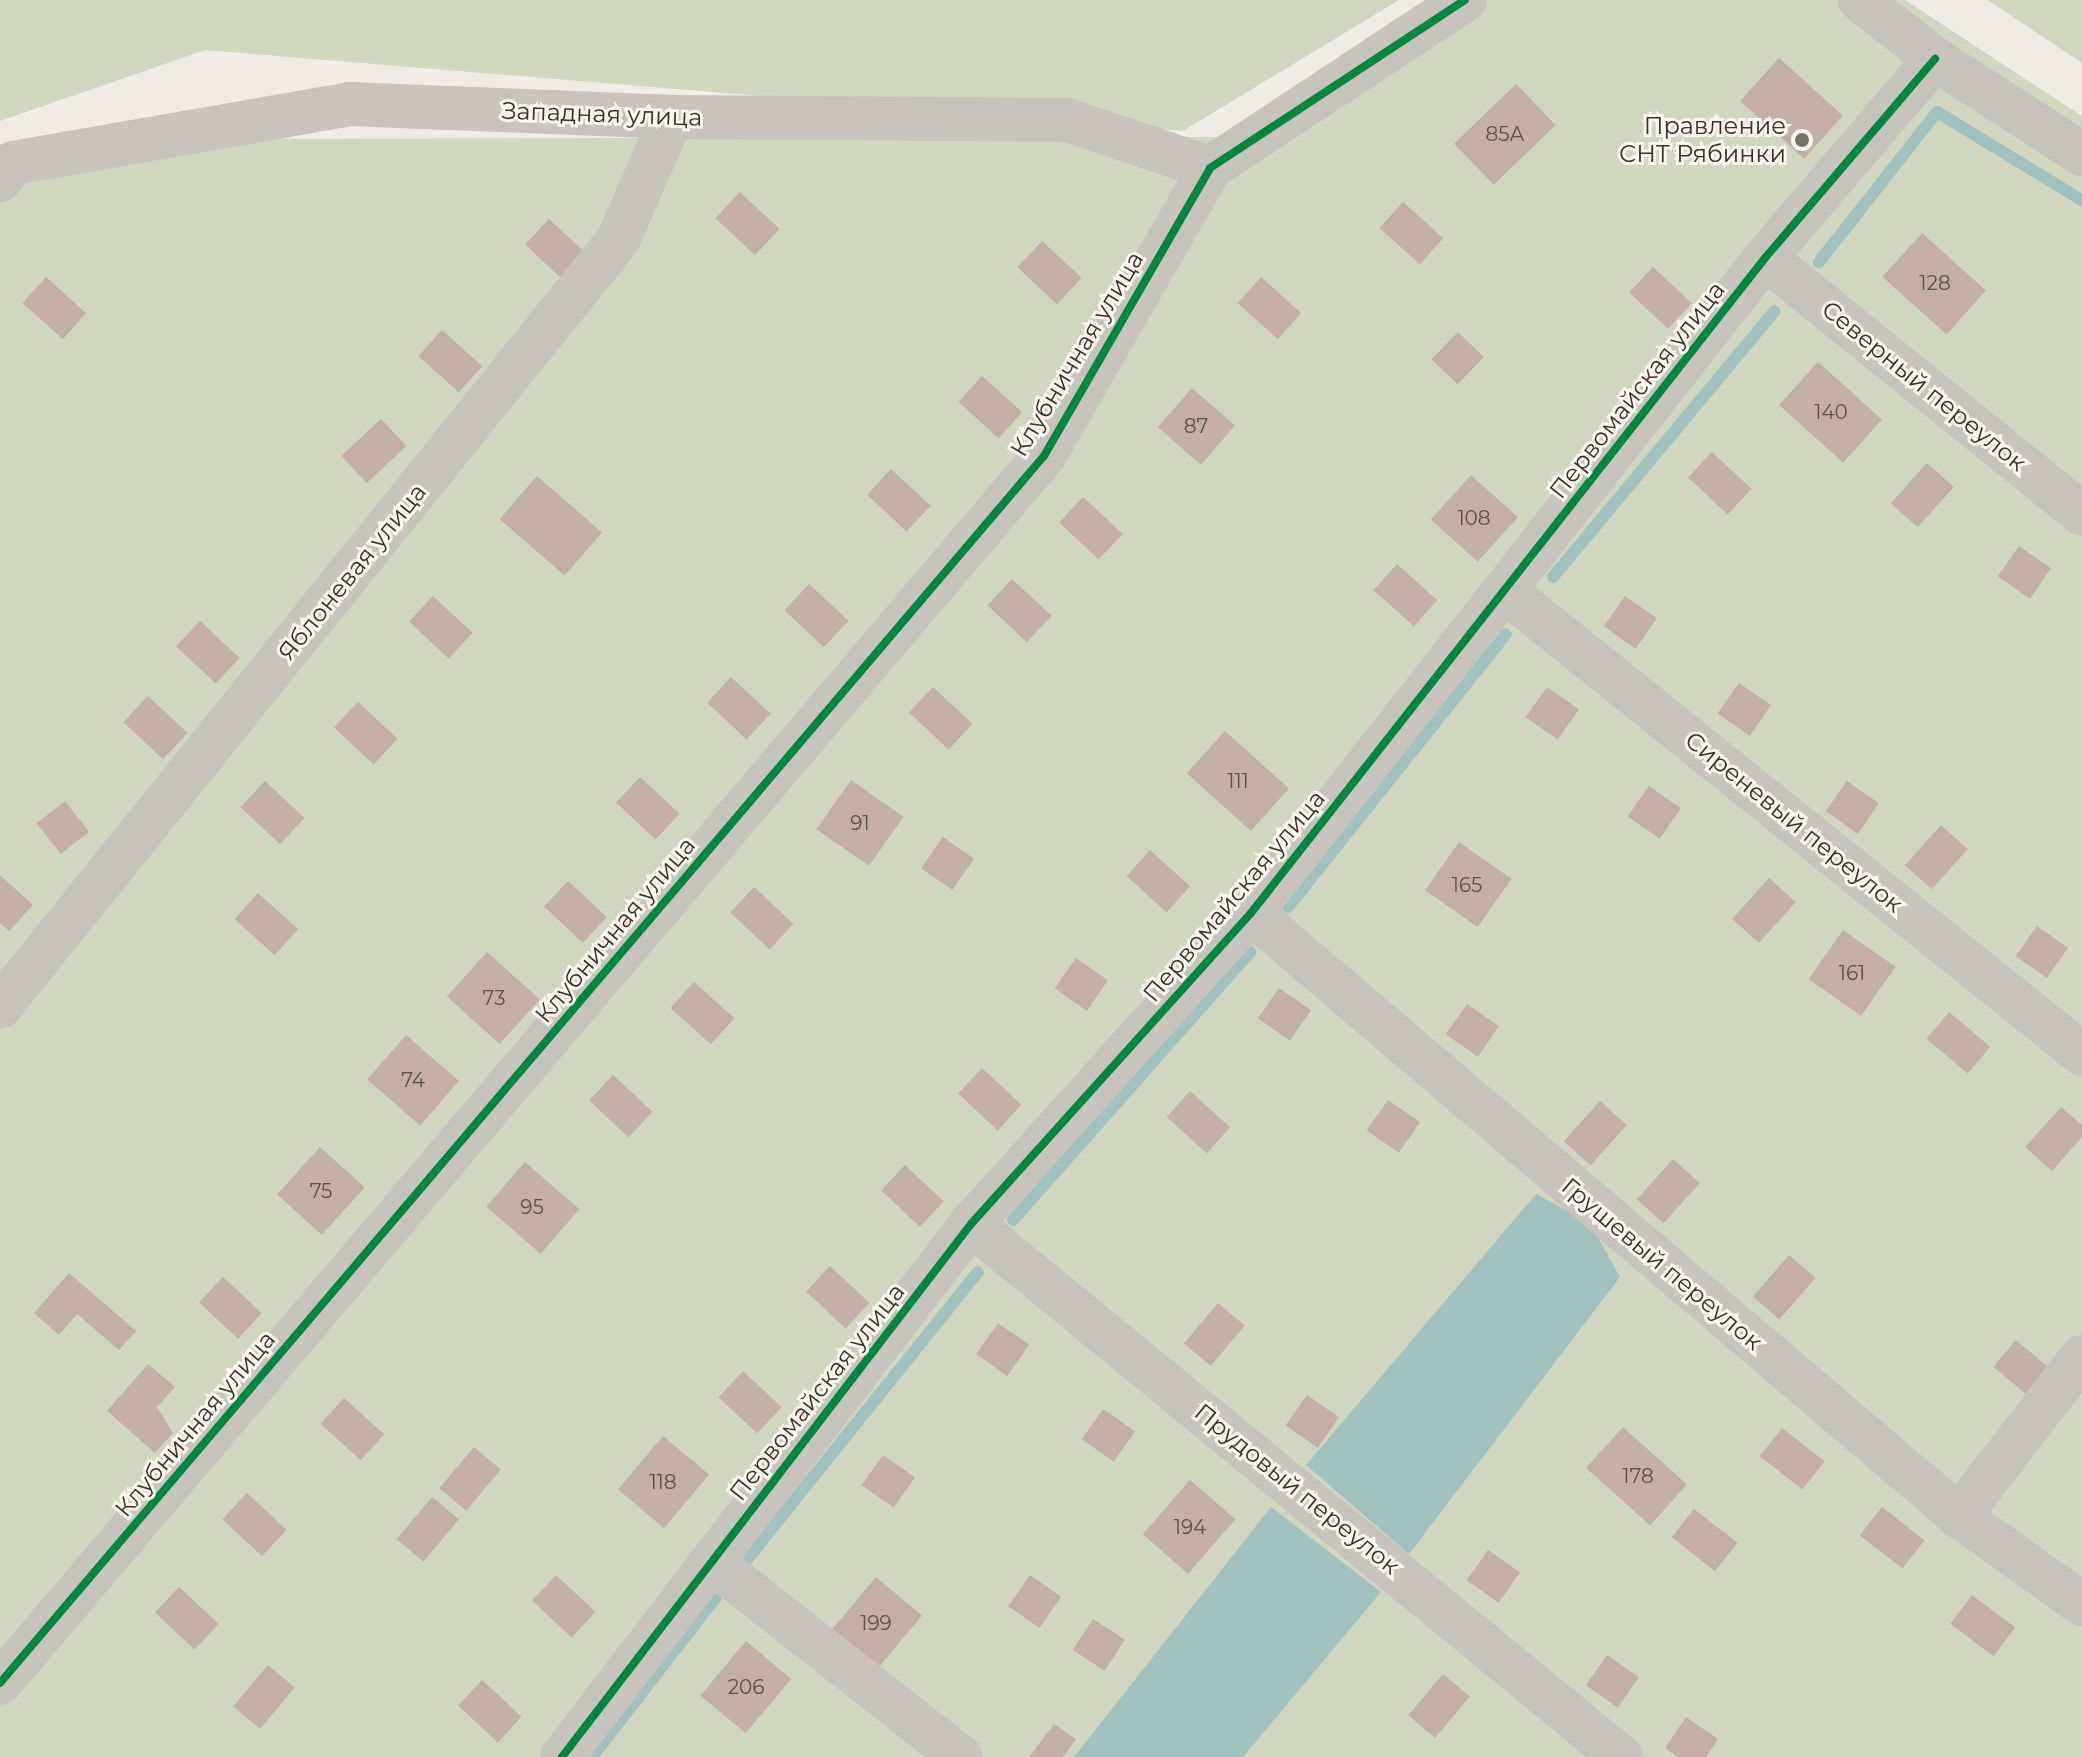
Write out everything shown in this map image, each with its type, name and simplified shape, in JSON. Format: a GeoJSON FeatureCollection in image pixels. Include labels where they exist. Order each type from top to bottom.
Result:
{"type":"FeatureCollection","features":[{"type":"Feature","properties":{"kind":"street"},"geometry":{"type":"LineString","coordinates":[[1210,168],[1465,0]]}},
{"type":"Feature","properties":{"kind":"street"},"geometry":{"type":"LineString","coordinates":[[1860,0],[1935,59],[2082,154]]}},
{"type":"Feature","properties":{"kind":"street","name":"Первомайская улица"},"geometry":{"type":"LineString","coordinates":[[562,1757],[971,1224],[1251,913],[1765,258],[1935,59]]}},
{"type":"Feature","properties":{"kind":"street","name":"Западная улица"},"geometry":{"type":"LineString","coordinates":[[0,180],[13,163],[350,104],[672,117],[1067,120],[1210,168]]}},
{"type":"Feature","properties":{"kind":"street","name":"Яблоневая улица"},"geometry":{"type":"LineString","coordinates":[[0,1007],[618,240],[672,117]]}},
{"type":"Feature","properties":{"kind":"street","name":"Клубничная улица"},"geometry":{"type":"LineString","coordinates":[[0,1683],[1044,456],[1210,168]]}},
{"type":"Feature","properties":{"kind":"street","name":"Северный переулок"},"geometry":{"type":"LineString","coordinates":[[1765,258],[2082,514]]}},
{"type":"Feature","properties":{"kind":"street","name":"Сиреневый переулок"},"geometry":{"type":"LineString","coordinates":[[1505,591],[2082,1054]]}},
{"type":"Feature","properties":{"kind":"street","name":"Грушевый переулок"},"geometry":{"type":"LineString","coordinates":[[1251,913],[1959,1516],[2082,1604]]}},
{"type":"Feature","properties":{"kind":"street","name":"Прудовый переулок"},"geometry":{"type":"LineString","coordinates":[[971,1224],[1621,1757]]}},
{"type":"Feature","properties":{"kind":"street"},"geometry":{"type":"LineString","coordinates":[[1959,1516],[2082,1357]]}},
{"type":"Feature","properties":{"kind":"street"},"geometry":{"type":"LineString","coordinates":[[712,1562],[961,1757]]}},
{"type":"Feature","properties":{"kind":"green space"},"geometry":{"type":"Polygon","coordinates":[[[0,0],[1399,0],[1183,131],[205,50],[0,121],[0,0]]]}},
{"type":"Feature","properties":{"kind":"green space"},"geometry":{"type":"Polygon","coordinates":[[[1437,0],[1905,0],[2082,116],[2082,1757],[0,1757],[0,182],[88,139],[1232,137],[1437,0]]]}},
{"type":"Feature","properties":{"kind":"green space"},"geometry":{"type":"Polygon","coordinates":[[[1988,0],[2082,0],[2082,63],[2016,19],[1988,0]]]}},
{"type":"Feature","properties":{"kind":"water"},"geometry":{"type":"Polygon","coordinates":[[[1536,1194],[1590,1223],[1620,1277],[1409,1554],[1306,1465],[1536,1194]]]}},
{"type":"Feature","properties":{"kind":"water"},"geometry":{"type":"Polygon","coordinates":[[[1271,1507],[1381,1592],[1243,1757],[1074,1757],[1271,1507]]]}},
{"type":"Feature","properties":{"kind":"building"},"geometry":{"type":"Polygon","coordinates":[[[1779,58],[1843,116],[1804,159],[1740,101],[1779,58]]]}},
{"type":"Feature","properties":{"kind":"building"},"geometry":{"type":"Polygon","coordinates":[[[1516,84],[1556,125],[1494,185],[1454,144],[1516,84]]]}},
{"type":"Feature","properties":{"kind":"building"},"geometry":{"type":"Polygon","coordinates":[[[740,192],[779,229],[755,255],[715,218],[740,192]]]}},
{"type":"Feature","properties":{"kind":"building"},"geometry":{"type":"Polygon","coordinates":[[[1403,202],[1443,238],[1420,264],[1380,228],[1403,202]]]}},
{"type":"Feature","properties":{"kind":"building"},"geometry":{"type":"Polygon","coordinates":[[[549,219],[588,255],[564,281],[525,245],[549,219]]]}},
{"type":"Feature","properties":{"kind":"building"},"geometry":{"type":"Polygon","coordinates":[[[1922,233],[1986,291],[1946,334],[1883,277],[1922,233]]]}},
{"type":"Feature","properties":{"kind":"building"},"geometry":{"type":"Polygon","coordinates":[[[1042,241],[1081,278],[1057,304],[1017,267],[1042,241]]]}},
{"type":"Feature","properties":{"kind":"building"},"geometry":{"type":"Polygon","coordinates":[[[1653,267],[1692,303],[1668,329],[1629,293],[1653,267]]]}},
{"type":"Feature","properties":{"kind":"building"},"geometry":{"type":"Polygon","coordinates":[[[46,277],[86,313],[63,339],[23,303],[46,277]]]}},
{"type":"Feature","properties":{"kind":"building"},"geometry":{"type":"Polygon","coordinates":[[[1261,277],[1301,313],[1278,339],[1238,303],[1261,277]]]}},
{"type":"Feature","properties":{"kind":"building"},"geometry":{"type":"Polygon","coordinates":[[[442,330],[482,366],[459,392],[419,356],[442,330]]]}},
{"type":"Feature","properties":{"kind":"building"},"geometry":{"type":"Polygon","coordinates":[[[1458,332],[1484,357],[1457,384],[1432,359],[1458,332]]]}},
{"type":"Feature","properties":{"kind":"building"},"geometry":{"type":"Polygon","coordinates":[[[1818,362],[1882,420],[1843,463],[1779,405],[1818,362]]]}},
{"type":"Feature","properties":{"kind":"building"},"geometry":{"type":"Polygon","coordinates":[[[982,376],[1022,412],[999,438],[959,402],[982,376]]]}},
{"type":"Feature","properties":{"kind":"building"},"geometry":{"type":"Polygon","coordinates":[[[1192,388],[1235,425],[1201,465],[1158,427],[1192,388]]]}},
{"type":"Feature","properties":{"kind":"building"},"geometry":{"type":"Polygon","coordinates":[[[381,419],[406,446],[367,483],[342,456],[381,419]]]}},
{"type":"Feature","properties":{"kind":"building"},"geometry":{"type":"Polygon","coordinates":[[[1712,452],[1751,489],[1728,514],[1688,478],[1712,452]]]}},
{"type":"Feature","properties":{"kind":"building"},"geometry":{"type":"Polygon","coordinates":[[[1927,463],[1954,487],[1918,527],[1891,503],[1927,463]]]}},
{"type":"Feature","properties":{"kind":"building"},"geometry":{"type":"Polygon","coordinates":[[[891,469],[930,506],[907,531],[867,495],[891,469]]]}},
{"type":"Feature","properties":{"kind":"building"},"geometry":{"type":"Polygon","coordinates":[[[1471,475],[1518,517],[1478,562],[1431,520],[1471,475]]]}},
{"type":"Feature","properties":{"kind":"building"},"geometry":{"type":"Polygon","coordinates":[[[537,476],[602,532],[565,575],[500,519],[537,476]]]}},
{"type":"Feature","properties":{"kind":"building"},"geometry":{"type":"Polygon","coordinates":[[[1083,497],[1122,534],[1099,559],[1059,523],[1083,497]]]}},
{"type":"Feature","properties":{"kind":"building"},"geometry":{"type":"Polygon","coordinates":[[[2019,546],[2051,568],[2030,599],[1998,576],[2019,546]]]}},
{"type":"Feature","properties":{"kind":"building"},"geometry":{"type":"Polygon","coordinates":[[[1397,564],[1437,600],[1414,626],[1374,590],[1397,564]]]}},
{"type":"Feature","properties":{"kind":"building"},"geometry":{"type":"Polygon","coordinates":[[[1012,579],[1051,616],[1027,642],[987,605],[1012,579]]]}},
{"type":"Feature","properties":{"kind":"building"},"geometry":{"type":"Polygon","coordinates":[[[809,584],[848,621],[824,647],[784,610],[809,584]]]}},
{"type":"Feature","properties":{"kind":"building"},"geometry":{"type":"Polygon","coordinates":[[[433,596],[472,633],[449,658],[409,622],[433,596]]]}},
{"type":"Feature","properties":{"kind":"building"},"geometry":{"type":"Polygon","coordinates":[[[1625,596],[1657,618],[1636,649],[1604,626],[1625,596]]]}},
{"type":"Feature","properties":{"kind":"building"},"geometry":{"type":"Polygon","coordinates":[[[200,621],[239,658],[216,683],[176,647],[200,621]]]}},
{"type":"Feature","properties":{"kind":"building"},"geometry":{"type":"Polygon","coordinates":[[[731,677],[770,714],[747,739],[707,703],[731,677]]]}},
{"type":"Feature","properties":{"kind":"building"},"geometry":{"type":"Polygon","coordinates":[[[1739,683],[1771,705],[1750,736],[1718,713],[1739,683]]]}},
{"type":"Feature","properties":{"kind":"building"},"geometry":{"type":"Polygon","coordinates":[[[933,687],[972,724],[949,749],[909,713],[933,687]]]}},
{"type":"Feature","properties":{"kind":"building"},"geometry":{"type":"Polygon","coordinates":[[[1547,687],[1579,709],[1558,740],[1526,717],[1547,687]]]}},
{"type":"Feature","properties":{"kind":"building"},"geometry":{"type":"Polygon","coordinates":[[[148,696],[187,733],[163,759],[123,722],[148,696]]]}},
{"type":"Feature","properties":{"kind":"building"},"geometry":{"type":"Polygon","coordinates":[[[358,702],[397,739],[374,764],[334,728],[358,702]]]}},
{"type":"Feature","properties":{"kind":"building"},"geometry":{"type":"Polygon","coordinates":[[[1225,731],[1289,789],[1251,831],[1187,773],[1225,731]]]}},
{"type":"Feature","properties":{"kind":"building"},"geometry":{"type":"Polygon","coordinates":[[[640,777],[679,814],[656,839],[616,803],[640,777]]]}},
{"type":"Feature","properties":{"kind":"building"},"geometry":{"type":"Polygon","coordinates":[[[851,780],[903,817],[869,866],[817,829],[851,780]]]}},
{"type":"Feature","properties":{"kind":"building"},"geometry":{"type":"Polygon","coordinates":[[[265,781],[304,818],[280,844],[240,807],[265,781]]]}},
{"type":"Feature","properties":{"kind":"building"},"geometry":{"type":"Polygon","coordinates":[[[1847,781],[1879,803],[1858,834],[1826,811],[1847,781]]]}},
{"type":"Feature","properties":{"kind":"building"},"geometry":{"type":"Polygon","coordinates":[[[1649,786],[1681,808],[1660,839],[1628,816],[1649,786]]]}},
{"type":"Feature","properties":{"kind":"building"},"geometry":{"type":"Polygon","coordinates":[[[65,801],[89,832],[61,854],[37,823],[65,801]]]}},
{"type":"Feature","properties":{"kind":"building"},"geometry":{"type":"Polygon","coordinates":[[[1941,825],[1968,849],[1932,889],[1905,865],[1941,825]]]}},
{"type":"Feature","properties":{"kind":"building"},"geometry":{"type":"Polygon","coordinates":[[[943,837],[974,859],[952,890],[921,868],[943,837]]]}},
{"type":"Feature","properties":{"kind":"building"},"geometry":{"type":"Polygon","coordinates":[[[1459,842],[1511,879],[1478,927],[1425,890],[1459,842]]]}},
{"type":"Feature","properties":{"kind":"building"},"geometry":{"type":"Polygon","coordinates":[[[1150,850],[1190,886],[1167,912],[1127,876],[1150,850]]]}},
{"type":"Feature","properties":{"kind":"building"},"geometry":{"type":"Polygon","coordinates":[[[0,875],[33,905],[9,931],[0,923],[0,875]]]}},
{"type":"Feature","properties":{"kind":"building"},"geometry":{"type":"Polygon","coordinates":[[[1769,878],[1796,902],[1759,943],[1732,919],[1769,878]]]}},
{"type":"Feature","properties":{"kind":"building"},"geometry":{"type":"Polygon","coordinates":[[[568,881],[607,917],[583,943],[544,907],[568,881]]]}},
{"type":"Feature","properties":{"kind":"building"},"geometry":{"type":"Polygon","coordinates":[[[754,887],[793,924],[770,949],[730,913],[754,887]]]}},
{"type":"Feature","properties":{"kind":"building"},"geometry":{"type":"Polygon","coordinates":[[[258,893],[298,929],[275,955],[235,919],[258,893]]]}},
{"type":"Feature","properties":{"kind":"building"},"geometry":{"type":"Polygon","coordinates":[[[2037,926],[2068,948],[2047,978],[2016,956],[2037,926]]]}},
{"type":"Feature","properties":{"kind":"building"},"geometry":{"type":"Polygon","coordinates":[[[1843,930],[1895,967],[1861,1016],[1809,979],[1843,930]]]}},
{"type":"Feature","properties":{"kind":"building"},"geometry":{"type":"Polygon","coordinates":[[[487,952],[540,1000],[500,1044],[447,997],[487,952]]]}},
{"type":"Feature","properties":{"kind":"building"},"geometry":{"type":"Polygon","coordinates":[[[1076,958],[1108,980],[1087,1011],[1055,988],[1076,958]]]}},
{"type":"Feature","properties":{"kind":"building"},"geometry":{"type":"Polygon","coordinates":[[[694,982],[734,1018],[711,1044],[671,1008],[694,982]]]}},
{"type":"Feature","properties":{"kind":"building"},"geometry":{"type":"Polygon","coordinates":[[[1279,988],[1311,1010],[1290,1041],[1258,1018],[1279,988]]]}},
{"type":"Feature","properties":{"kind":"building"},"geometry":{"type":"Polygon","coordinates":[[[1467,1004],[1499,1026],[1478,1057],[1446,1034],[1467,1004]]]}},
{"type":"Feature","properties":{"kind":"building"},"geometry":{"type":"Polygon","coordinates":[[[1949,1012],[1990,1047],[1968,1074],[1927,1039],[1949,1012]]]}},
{"type":"Feature","properties":{"kind":"building"},"geometry":{"type":"Polygon","coordinates":[[[406,1035],[459,1081],[420,1125],[367,1080],[406,1035]]]}},
{"type":"Feature","properties":{"kind":"building"},"geometry":{"type":"Polygon","coordinates":[[[982,1068],[1021,1105],[998,1130],[958,1094],[982,1068]]]}},
{"type":"Feature","properties":{"kind":"building"},"geometry":{"type":"Polygon","coordinates":[[[613,1075],[652,1112],[629,1137],[589,1101],[613,1075]]]}},
{"type":"Feature","properties":{"kind":"building"},"geometry":{"type":"Polygon","coordinates":[[[1190,1091],[1230,1127],[1207,1153],[1167,1117],[1190,1091]]]}},
{"type":"Feature","properties":{"kind":"building"},"geometry":{"type":"Polygon","coordinates":[[[1388,1100],[1420,1122],[1399,1153],[1367,1130],[1388,1100]]]}},
{"type":"Feature","properties":{"kind":"building"},"geometry":{"type":"Polygon","coordinates":[[[1600,1101],[1627,1125],[1591,1165],[1564,1141],[1600,1101]]]}},
{"type":"Feature","properties":{"kind":"building"},"geometry":{"type":"Polygon","coordinates":[[[2061,1107],[2082,1125],[2082,1137],[2052,1171],[2025,1147],[2061,1107]]]}},
{"type":"Feature","properties":{"kind":"building"},"geometry":{"type":"Polygon","coordinates":[[[320,1147],[365,1187],[322,1235],[277,1195],[320,1147]]]}},
{"type":"Feature","properties":{"kind":"building"},"geometry":{"type":"Polygon","coordinates":[[[1673,1159],[1700,1183],[1664,1223],[1637,1199],[1673,1159]]]}},
{"type":"Feature","properties":{"kind":"building"},"geometry":{"type":"Polygon","coordinates":[[[525,1162],[579,1209],[541,1254],[486,1207],[525,1162]]]}},
{"type":"Feature","properties":{"kind":"building"},"geometry":{"type":"Polygon","coordinates":[[[905,1165],[944,1201],[920,1227],[881,1191],[905,1165]]]}},
{"type":"Feature","properties":{"kind":"building"},"geometry":{"type":"Polygon","coordinates":[[[1789,1255],[1815,1278],[1779,1319],[1753,1297],[1789,1255]]]}},
{"type":"Feature","properties":{"kind":"building"},"geometry":{"type":"Polygon","coordinates":[[[830,1266],[869,1303],[846,1328],[806,1292],[830,1266]]]}},
{"type":"Feature","properties":{"kind":"building"},"geometry":{"type":"Polygon","coordinates":[[[69,1273],[136,1331],[119,1350],[77,1314],[59,1335],[34,1313],[69,1273]]]}},
{"type":"Feature","properties":{"kind":"building"},"geometry":{"type":"Polygon","coordinates":[[[223,1277],[262,1313],[238,1339],[199,1303],[223,1277]]]}},
{"type":"Feature","properties":{"kind":"building"},"geometry":{"type":"Polygon","coordinates":[[[1218,1303],[1245,1325],[1211,1366],[1184,1344],[1218,1303]]]}},
{"type":"Feature","properties":{"kind":"building"},"geometry":{"type":"Polygon","coordinates":[[[998,1323],[1029,1345],[1007,1376],[976,1354],[998,1323]]]}},
{"type":"Feature","properties":{"kind":"building"},"geometry":{"type":"Polygon","coordinates":[[[2016,1340],[2057,1375],[2035,1402],[1994,1367],[2016,1340]]]}},
{"type":"Feature","properties":{"kind":"building"},"geometry":{"type":"Polygon","coordinates":[[[148,1364],[175,1387],[157,1407],[173,1433],[155,1453],[107,1411],[148,1364]]]}},
{"type":"Feature","properties":{"kind":"building"},"geometry":{"type":"Polygon","coordinates":[[[743,1371],[782,1407],[757,1433],[718,1397],[743,1371]]]}},
{"type":"Feature","properties":{"kind":"building"},"geometry":{"type":"Polygon","coordinates":[[[1307,1395],[1339,1417],[1318,1448],[1286,1425],[1307,1395]]]}},
{"type":"Feature","properties":{"kind":"building"},"geometry":{"type":"Polygon","coordinates":[[[344,1398],[384,1434],[361,1460],[321,1424],[344,1398]]]}},
{"type":"Feature","properties":{"kind":"building"},"geometry":{"type":"Polygon","coordinates":[[[1103,1409],[1135,1431],[1114,1462],[1082,1439],[1103,1409]]]}},
{"type":"Feature","properties":{"kind":"building"},"geometry":{"type":"Polygon","coordinates":[[[1623,1427],[1687,1485],[1650,1525],[1586,1468],[1623,1427]]]}},
{"type":"Feature","properties":{"kind":"building"},"geometry":{"type":"Polygon","coordinates":[[[1782,1428],[1825,1461],[1802,1490],[1760,1456],[1782,1428]]]}},
{"type":"Feature","properties":{"kind":"building"},"geometry":{"type":"Polygon","coordinates":[[[663,1436],[709,1475],[664,1528],[618,1490],[663,1436]]]}},
{"type":"Feature","properties":{"kind":"building"},"geometry":{"type":"Polygon","coordinates":[[[474,1447],[501,1469],[466,1511],[439,1488],[474,1447]]]}},
{"type":"Feature","properties":{"kind":"building"},"geometry":{"type":"Polygon","coordinates":[[[883,1455],[915,1477],[894,1508],[862,1485],[883,1455]]]}},
{"type":"Feature","properties":{"kind":"building"},"geometry":{"type":"Polygon","coordinates":[[[1190,1480],[1235,1519],[1188,1574],[1143,1534],[1190,1480]]]}},
{"type":"Feature","properties":{"kind":"building"},"geometry":{"type":"Polygon","coordinates":[[[247,1493],[286,1530],[262,1556],[222,1519],[247,1493]]]}},
{"type":"Feature","properties":{"kind":"building"},"geometry":{"type":"Polygon","coordinates":[[[432,1497],[459,1519],[423,1562],[397,1539],[432,1497]]]}},
{"type":"Feature","properties":{"kind":"building"},"geometry":{"type":"Polygon","coordinates":[[[1882,1507],[1925,1540],[1902,1569],[1860,1535],[1882,1507]]]}},
{"type":"Feature","properties":{"kind":"building"},"geometry":{"type":"Polygon","coordinates":[[[1694,1509],[1737,1543],[1715,1571],[1672,1537],[1694,1509]]]}},
{"type":"Feature","properties":{"kind":"building"},"geometry":{"type":"Polygon","coordinates":[[[1488,1550],[1520,1572],[1499,1603],[1467,1580],[1488,1550]]]}},
{"type":"Feature","properties":{"kind":"building"},"geometry":{"type":"Polygon","coordinates":[[[556,1575],[595,1612],[572,1637],[532,1601],[556,1575]]]}},
{"type":"Feature","properties":{"kind":"building"},"geometry":{"type":"Polygon","coordinates":[[[1030,1575],[1061,1597],[1039,1628],[1008,1606],[1030,1575]]]}},
{"type":"Feature","properties":{"kind":"building"},"geometry":{"type":"Polygon","coordinates":[[[876,1577],[922,1616],[876,1670],[830,1631],[876,1577]]]}},
{"type":"Feature","properties":{"kind":"building"},"geometry":{"type":"Polygon","coordinates":[[[179,1587],[218,1624],[195,1649],[155,1613],[179,1587]]]}},
{"type":"Feature","properties":{"kind":"building"},"geometry":{"type":"Polygon","coordinates":[[[1972,1595],[2015,1627],[1993,1656],[1950,1624],[1972,1595]]]}},
{"type":"Feature","properties":{"kind":"building"},"geometry":{"type":"Polygon","coordinates":[[[1093,1619],[1125,1640],[1105,1671],[1073,1650],[1093,1619]]]}},
{"type":"Feature","properties":{"kind":"building"},"geometry":{"type":"Polygon","coordinates":[[[746,1641],[791,1679],[746,1733],[700,1695],[746,1641]]]}},
{"type":"Feature","properties":{"kind":"building"},"geometry":{"type":"Polygon","coordinates":[[[1607,1655],[1639,1677],[1618,1708],[1586,1685],[1607,1655]]]}},
{"type":"Feature","properties":{"kind":"building"},"geometry":{"type":"Polygon","coordinates":[[[268,1665],[295,1687],[260,1729],[233,1706],[268,1665]]]}},
{"type":"Feature","properties":{"kind":"building"},"geometry":{"type":"Polygon","coordinates":[[[1443,1674],[1470,1696],[1435,1738],[1408,1715],[1443,1674]]]}},
{"type":"Feature","properties":{"kind":"building"},"geometry":{"type":"Polygon","coordinates":[[[482,1680],[521,1717],[498,1742],[458,1706],[482,1680]]]}},
{"type":"Feature","properties":{"kind":"building"},"geometry":{"type":"Polygon","coordinates":[[[1686,1717],[1718,1739],[1706,1757],[1678,1757],[1665,1748],[1686,1717]]]}},
{"type":"Feature","properties":{"kind":"building"},"geometry":{"type":"Polygon","coordinates":[[[1054,1724],[1076,1739],[1063,1757],[1029,1757],[1054,1724]]]}},
{"type":"Feature","properties":{"kind":"waterway"},"geometry":{"type":"LineString","coordinates":[[1819,262],[1937,112],[2082,200]]}},
{"type":"Feature","properties":{"kind":"waterway"},"geometry":{"type":"LineString","coordinates":[[1553,577],[1775,311]]}},
{"type":"Feature","properties":{"kind":"waterway"},"geometry":{"type":"LineString","coordinates":[[1288,907],[1506,634]]}},
{"type":"Feature","properties":{"kind":"waterway"},"geometry":{"type":"LineString","coordinates":[[1013,1220],[1250,952]]}},
{"type":"Feature","properties":{"kind":"waterway"},"geometry":{"type":"LineString","coordinates":[[744,1563],[978,1272]]}},
{"type":"Feature","properties":{"kind":"waterway"},"geometry":{"type":"LineString","coordinates":[[592,1757],[716,1597]]}},
{"type":"Feature","properties":{"kind":"cycle path"},"geometry":{"type":"LineString","coordinates":[[0,1683],[1044,456],[1210,168],[1465,0]]}},
{"type":"Feature","properties":{"kind":"cycle path"},"geometry":{"type":"LineString","coordinates":[[562,1757],[971,1224],[1251,913],[1765,258],[1935,59]]}},
{"type":"Feature","properties":{"kind":"place","name":"Правление СНТ Рябинки"},"geometry":{"type":"Point","coordinates":[1802,140]}}]}
